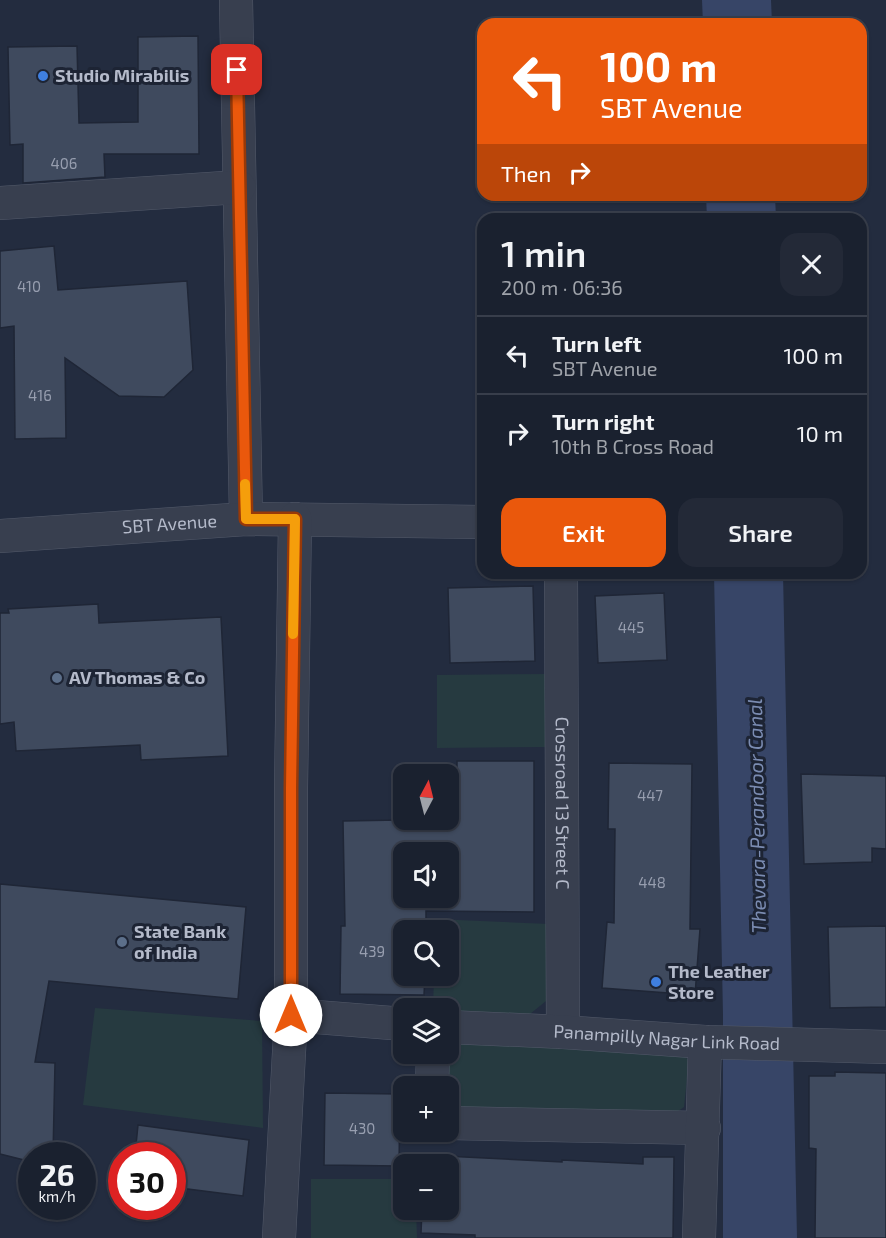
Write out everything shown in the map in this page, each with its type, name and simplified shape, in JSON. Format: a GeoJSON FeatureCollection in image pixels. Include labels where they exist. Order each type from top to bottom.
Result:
{"type":"FeatureCollection","features":[{"type":"Feature","properties":{"kind":"street"},"geometry":{"type":"LineString","coordinates":[[236,0],[246,519]]}},
{"type":"Feature","properties":{"kind":"street"},"geometry":{"type":"LineString","coordinates":[[0,203],[239,187]]}},
{"type":"Feature","properties":{"kind":"street","name":"SBT Avenue"},"geometry":{"type":"LineString","coordinates":[[0,536],[246,519],[477,522]]}},
{"type":"Feature","properties":{"kind":"street"},"geometry":{"type":"LineString","coordinates":[[279,1238],[291,1015],[291,788],[295,519]]}},
{"type":"Feature","properties":{"kind":"street","name":"Crossroad 13 Street C"},"geometry":{"type":"LineString","coordinates":[[561,579],[563,1032]]}},
{"type":"Feature","properties":{"kind":"street"},"geometry":{"type":"LineString","coordinates":[[291,1015],[393,1023]]}},
{"type":"Feature","properties":{"kind":"street","name":"Panampilly Nagar Link Road"},"geometry":{"type":"LineString","coordinates":[[459,1027],[705,1042],[886,1047]]}},
{"type":"Feature","properties":{"kind":"street"},"geometry":{"type":"LineString","coordinates":[[699,1238],[705,1042]]}},
{"type":"Feature","properties":{"kind":"street"},"geometry":{"type":"LineString","coordinates":[[459,1124],[704,1128]]}},
{"type":"Feature","properties":{"kind":"shaded area"},"geometry":{"type":"Polygon","coordinates":[[[548,674],[547,747],[437,748],[437,675],[548,674]]]}},
{"type":"Feature","properties":{"kind":"shaded area"},"geometry":{"type":"Polygon","coordinates":[[[459,920],[549,924],[551,997],[530,1014],[459,1012],[459,998],[433,998],[434,986],[459,986],[459,920]]]}},
{"type":"Feature","properties":{"kind":"shaded area"},"geometry":{"type":"Polygon","coordinates":[[[95,1008],[262,1021],[263,1128],[83,1105],[95,1008]]]}},
{"type":"Feature","properties":{"kind":"shaded area"},"geometry":{"type":"Polygon","coordinates":[[[464,1037],[674,1049],[689,1060],[684,1107],[667,1119],[459,1112],[459,1076],[449,1076],[449,1064],[459,1064],[459,1041],[464,1037]]]}},
{"type":"Feature","properties":{"kind":"shaded area"},"geometry":{"type":"Polygon","coordinates":[[[311,1179],[393,1179],[393,1220],[416,1220],[417,1238],[311,1238],[311,1179]]]}},
{"type":"Feature","properties":{"kind":"water"},"geometry":{"type":"Polygon","coordinates":[[[702,0],[771,0],[772,18],[703,18],[702,0]]]}},
{"type":"Feature","properties":{"kind":"water"},"geometry":{"type":"Polygon","coordinates":[[[706,201],[775,201],[776,213],[707,213],[706,201]]]}},
{"type":"Feature","properties":{"kind":"water","name":"Thevara-Perandoor Canal"},"geometry":{"type":"Polygon","coordinates":[[[714,579],[783,579],[797,1238],[723,1238],[723,1015],[714,579]]]}},
{"type":"Feature","properties":{"kind":"building"},"geometry":{"type":"Polygon","coordinates":[[[198,36],[199,154],[104,154],[105,177],[23,183],[23,144],[10,145],[8,47],[77,46],[79,123],[138,122],[138,37],[198,36]]]}},
{"type":"Feature","properties":{"kind":"building"},"geometry":{"type":"Polygon","coordinates":[[[54,246],[58,290],[187,281],[193,370],[164,397],[119,396],[65,358],[66,438],[15,439],[14,326],[0,328],[0,251],[54,246]]]}},
{"type":"Feature","properties":{"kind":"building"},"geometry":{"type":"Polygon","coordinates":[[[533,586],[535,661],[450,663],[448,588],[533,586]]]}},
{"type":"Feature","properties":{"kind":"building"},"geometry":{"type":"Polygon","coordinates":[[[664,593],[667,660],[598,663],[595,596],[664,593]]]}},
{"type":"Feature","properties":{"kind":"building"},"geometry":{"type":"Polygon","coordinates":[[[98,604],[99,623],[221,617],[228,756],[141,760],[140,745],[16,751],[14,722],[0,724],[0,613],[9,613],[8,609],[98,604]]]}},
{"type":"Feature","properties":{"kind":"building"},"geometry":{"type":"Polygon","coordinates":[[[457,761],[534,761],[534,912],[426,911],[426,920],[393,920],[393,986],[424,986],[424,995],[340,994],[341,926],[345,926],[343,821],[393,820],[393,830],[459,830],[459,764],[457,761]]]}},
{"type":"Feature","properties":{"kind":"building"},"geometry":{"type":"Polygon","coordinates":[[[609,763],[692,764],[690,929],[700,929],[695,995],[602,988],[607,922],[614,923],[615,829],[608,829],[609,763]]]}},
{"type":"Feature","properties":{"kind":"building"},"geometry":{"type":"Polygon","coordinates":[[[801,774],[886,776],[886,849],[872,848],[872,862],[804,864],[801,774]]]}},
{"type":"Feature","properties":{"kind":"building","name":"State Bank of India"},"geometry":{"type":"Polygon","coordinates":[[[0,884],[246,907],[238,999],[49,981],[35,1062],[55,1063],[53,1142],[18,1142],[18,1158],[0,1154],[0,884]]]}},
{"type":"Feature","properties":{"kind":"building"},"geometry":{"type":"Polygon","coordinates":[[[886,926],[886,1007],[830,1008],[828,927],[886,926]]]}},
{"type":"Feature","properties":{"kind":"building"},"geometry":{"type":"Polygon","coordinates":[[[835,1072],[886,1073],[886,1238],[815,1238],[816,1149],[809,1148],[809,1076],[835,1076],[835,1072]]]}},
{"type":"Feature","properties":{"kind":"building"},"geometry":{"type":"Polygon","coordinates":[[[325,1093],[393,1094],[393,1142],[399,1142],[399,1154],[393,1154],[393,1166],[324,1165],[325,1093]]]}},
{"type":"Feature","properties":{"kind":"building"},"geometry":{"type":"Polygon","coordinates":[[[138,1125],[249,1140],[243,1196],[186,1189],[186,1142],[136,1142],[138,1125]]]}},
{"type":"Feature","properties":{"kind":"building"},"geometry":{"type":"Polygon","coordinates":[[[459,1157],[643,1164],[643,1157],[674,1157],[673,1238],[475,1238],[475,1235],[421,1233],[422,1220],[459,1220],[459,1157]]]}},
{"type":"Feature","properties":{"kind":"slow traffic"},"geometry":{"type":"LineString","coordinates":[[245,484],[246,519],[295,519],[293,634]]}},
{"type":"Feature","properties":{"kind":"place","name":"Studio Mirabilis"},"geometry":{"type":"Point","coordinates":[43,76]}},
{"type":"Feature","properties":{"kind":"place","name":"AV Thomas & Co"},"geometry":{"type":"Point","coordinates":[57,678]}},
{"type":"Feature","properties":{"kind":"place","name":"State Bank of India"},"geometry":{"type":"Point","coordinates":[122,942]}},
{"type":"Feature","properties":{"kind":"place","name":"The Leather Store"},"geometry":{"type":"Point","coordinates":[656,982]}},
{"type":"Feature","properties":{"kind":"route"},"geometry":{"type":"LineString","coordinates":[[237,70],[246,519],[295,519],[291,788],[291,1015]]}}]}
